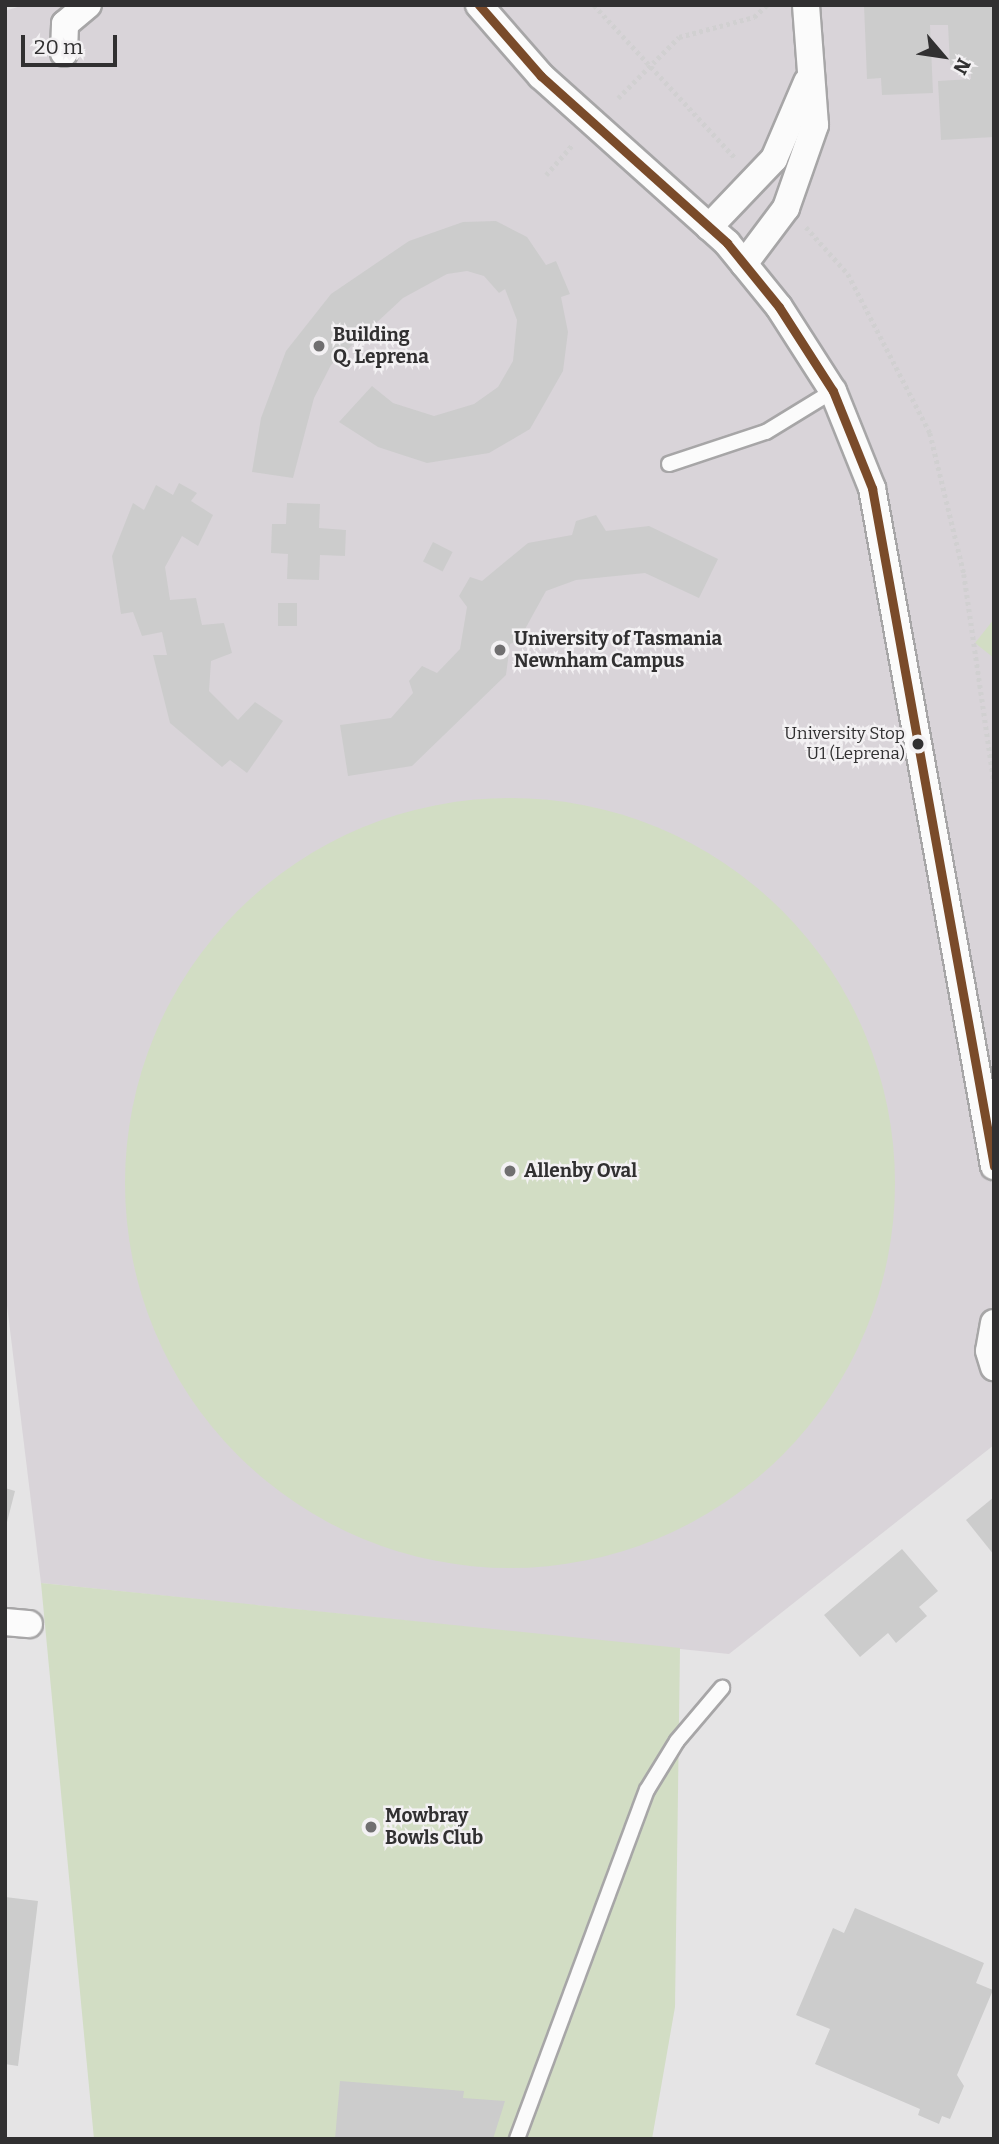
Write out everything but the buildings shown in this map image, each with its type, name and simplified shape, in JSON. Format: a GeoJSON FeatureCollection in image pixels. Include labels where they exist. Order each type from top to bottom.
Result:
{"type":"FeatureCollection","features":[{"type":"Feature","properties":{"kind":"street"},"geometry":{"type":"LineString","coordinates":[[64,53],[65,24],[88,5]]}},
{"type":"Feature","properties":{"kind":"street"},"geometry":{"type":"LineString","coordinates":[[479,5],[541,75],[709,227],[744,264],[833,391],[872,488],[994,1166]]}},
{"type":"Feature","properties":{"kind":"street"},"geometry":{"type":"LineString","coordinates":[[744,264],[801,178],[815,125],[807,82],[806,5]]}},
{"type":"Feature","properties":{"kind":"street"},"geometry":{"type":"LineString","coordinates":[[709,227],[774,159],[807,82]]}},
{"type":"Feature","properties":{"kind":"street"},"geometry":{"type":"LineString","coordinates":[[994,1323],[989,1351],[994,1367]]}},
{"type":"Feature","properties":{"kind":"lane"},"geometry":{"type":"LineString","coordinates":[[668,464],[766,432],[833,391]]}},
{"type":"Feature","properties":{"kind":"lane"},"geometry":{"type":"LineString","coordinates":[[517,2139],[647,1790],[677,1741],[722,1688]]}},
{"type":"Feature","properties":{"kind":"path"},"geometry":{"type":"LineString","coordinates":[[594,5],[646,68],[745,168]]}},
{"type":"Feature","properties":{"kind":"path"},"geometry":{"type":"LineString","coordinates":[[618,98],[646,68],[694,29],[754,17],[767,5]]}},
{"type":"Feature","properties":{"kind":"path"},"geometry":{"type":"LineString","coordinates":[[546,175],[579,138]]}},
{"type":"Feature","properties":{"kind":"path"},"geometry":{"type":"LineString","coordinates":[[798,219],[848,274],[903,370],[930,433],[964,574],[994,783]]}},
{"type":"Feature","properties":{"kind":"shaded area","name":"University of Tasmania Newnham Campus"},"geometry":{"type":"Polygon","coordinates":[[[24,5],[994,5],[994,1445],[729,1654],[41,1583],[5,1289],[5,11],[24,5]]]}},
{"type":"Feature","properties":{"kind":"green space"},"geometry":{"type":"Polygon","coordinates":[[[994,619],[994,658],[975,643],[994,619]]]}},
{"type":"Feature","properties":{"kind":"green space","name":"Allenby Oval"},"geometry":{"type":"Polygon","coordinates":[[[510,798],[585,805],[622,814],[657,827],[692,843],[724,863],[754,885],[782,911],[808,939],[830,969],[850,1001],[866,1036],[879,1071],[888,1108],[895,1183],[888,1258],[879,1295],[866,1330],[850,1365],[830,1397],[808,1427],[782,1455],[754,1481],[724,1503],[692,1523],[657,1539],[622,1552],[585,1561],[510,1568],[435,1561],[398,1552],[363,1539],[328,1523],[296,1503],[266,1481],[238,1455],[212,1427],[190,1397],[170,1365],[154,1330],[141,1295],[132,1258],[125,1183],[132,1108],[141,1071],[154,1036],[170,1001],[190,969],[212,939],[238,911],[266,885],[296,863],[328,843],[363,827],[398,814],[435,805],[510,798]]]}},
{"type":"Feature","properties":{"kind":"green space","name":"Mowbray Bowls Club"},"geometry":{"type":"Polygon","coordinates":[[[41,1583],[680,1648],[675,2007],[652,2139],[94,2139],[41,1583]]]}},
{"type":"Feature","properties":{"kind":"transit line"},"geometry":{"type":"LineString","coordinates":[[479,5],[541,76],[727,243],[779,307],[833,391],[872,488],[994,1166]]}},
{"type":"Feature","properties":{"kind":"place","name":"Building Q, Leprena"},"geometry":{"type":"Point","coordinates":[319,346]}},
{"type":"Feature","properties":{"kind":"place","name":"University of Tasmania Newnham Campus"},"geometry":{"type":"Point","coordinates":[500,650]}},
{"type":"Feature","properties":{"kind":"place","name":"University Stop U1 (Leprena)"},"geometry":{"type":"Point","coordinates":[918,744]}},
{"type":"Feature","properties":{"kind":"place","name":"Allenby Oval"},"geometry":{"type":"Point","coordinates":[510,1171]}},
{"type":"Feature","properties":{"kind":"place","name":"Mowbray Bowls Club"},"geometry":{"type":"Point","coordinates":[371,1827]}}]}
